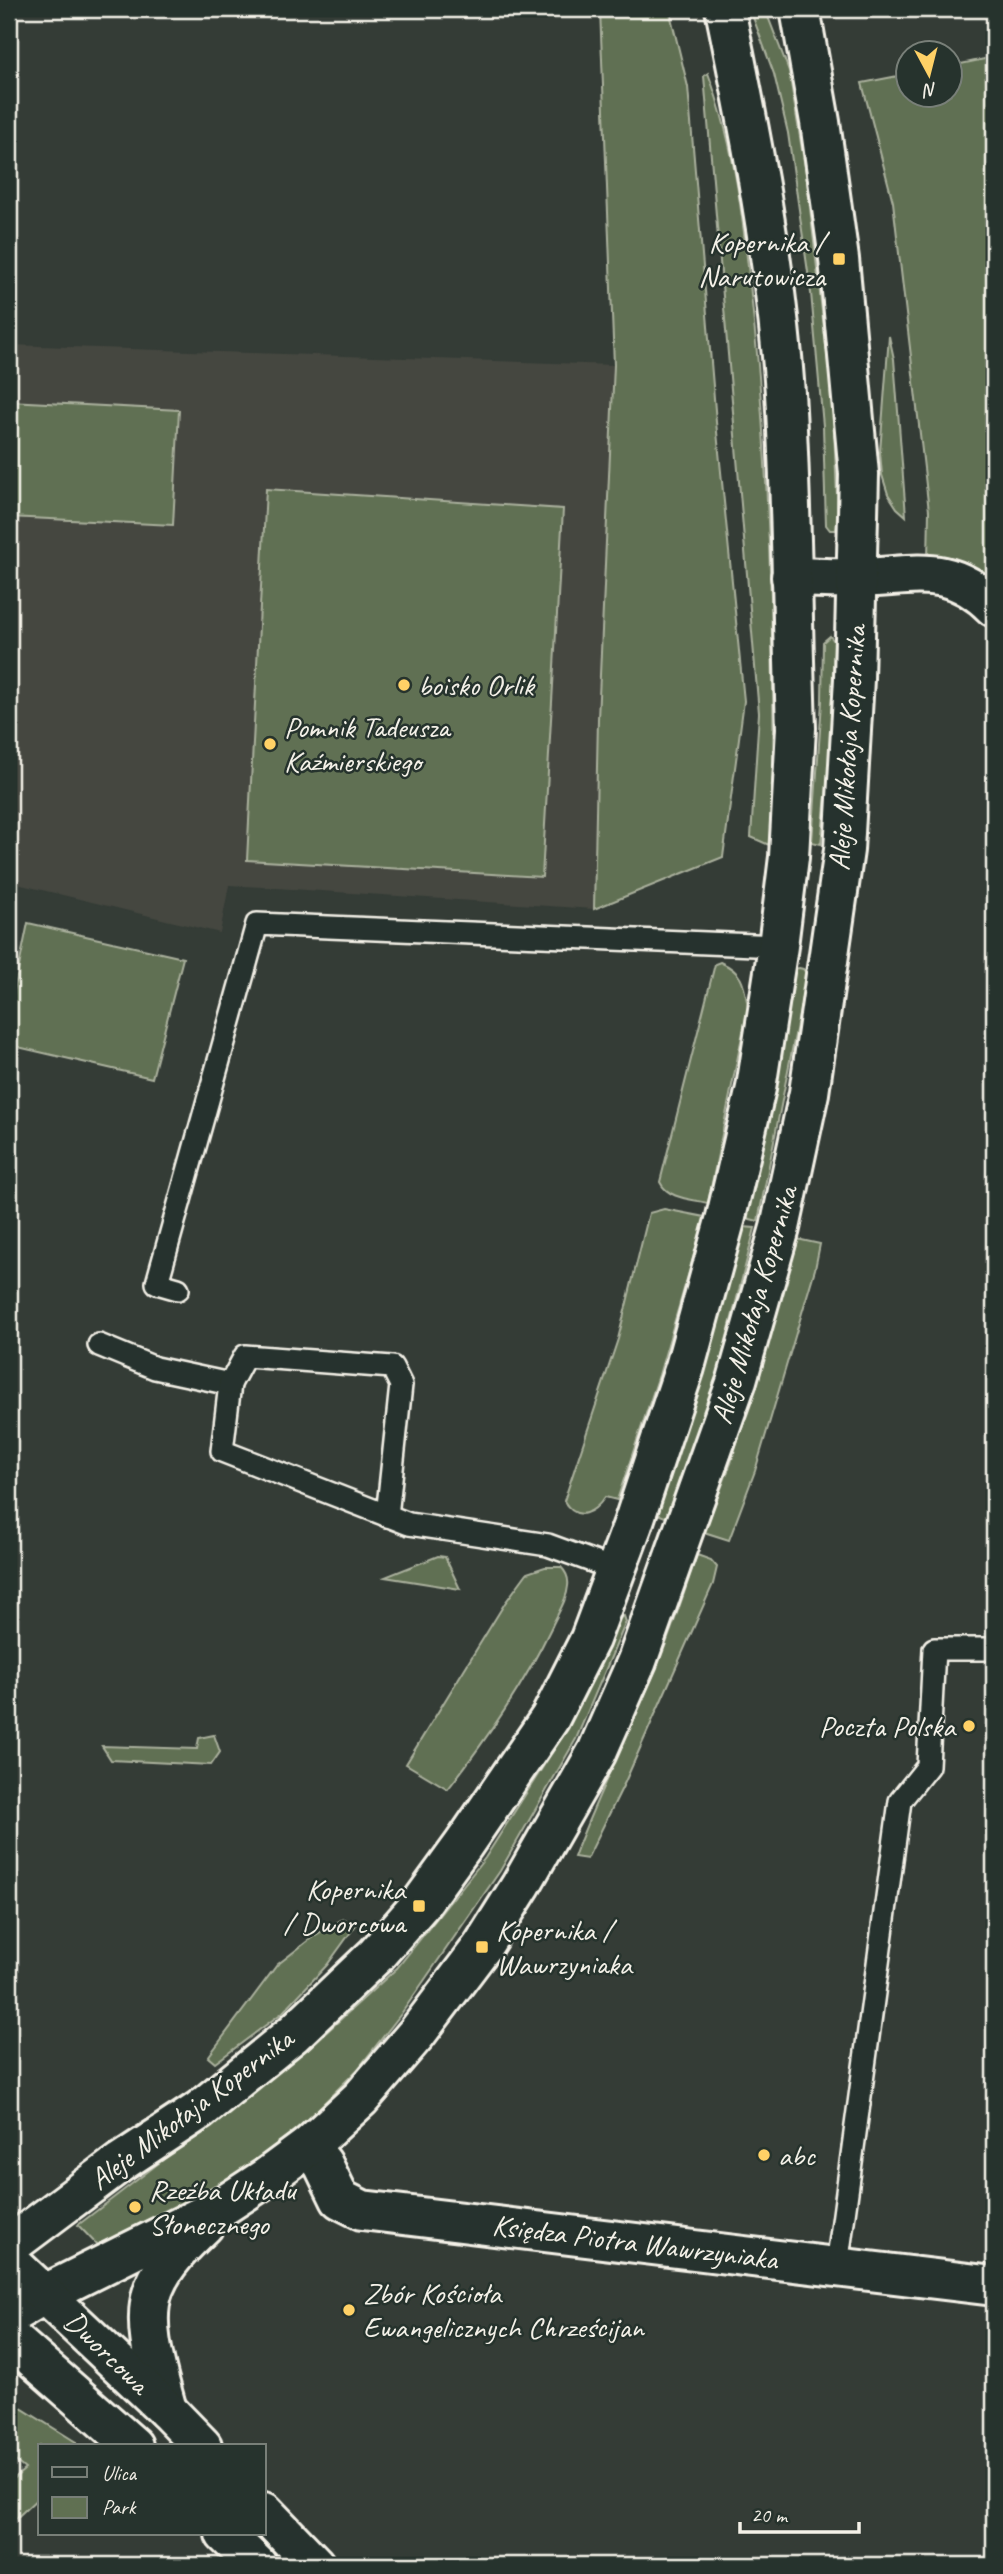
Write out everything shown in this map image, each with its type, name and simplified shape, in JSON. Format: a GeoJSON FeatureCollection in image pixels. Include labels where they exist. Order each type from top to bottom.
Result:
{"type":"FeatureCollection","features":[{"type":"Feature","properties":{"kind":"street","name":"Aleje Mikołaja Kopernika"},"geometry":{"type":"LineString","coordinates":[[9,2246],[121,2162],[200,2110],[293,2034],[376,1955],[419,1906],[550,1718],[590,1639],[685,1367],[726,1217],[756,1088],[778,946],[789,857],[795,774],[796,728],[785,392],[768,247],[747,116],[725,9]]}},
{"type":"Feature","properties":{"kind":"street","name":"Aleje Mikołaja Kopernika"},"geometry":{"type":"LineString","coordinates":[[9,2315],[45,2294],[226,2204],[309,2146],[361,2098],[417,2033],[482,1947],[597,1752],[637,1661],[737,1380],[779,1228],[809,1093],[844,850],[854,679],[859,474],[839,259],[820,122],[800,9]]}},
{"type":"Feature","properties":{"kind":"street"},"geometry":{"type":"LineString","coordinates":[[791,577],[940,575],[962,582],[984,596],[994,607]]}},
{"type":"Feature","properties":{"kind":"street"},"geometry":{"type":"LineString","coordinates":[[778,946],[829,954]]}},
{"type":"Feature","properties":{"kind":"street","name":"Księdza Piotra Wawrzyniaka"},"geometry":{"type":"LineString","coordinates":[[309,2146],[323,2164],[340,2199],[362,2210],[994,2286]]}},
{"type":"Feature","properties":{"kind":"street"},"geometry":{"type":"LineString","coordinates":[[167,2410],[151,2348],[150,2307],[154,2288],[167,2265],[184,2244],[226,2204]]}},
{"type":"Feature","properties":{"kind":"street","name":"Dworcowa"},"geometry":{"type":"LineString","coordinates":[[9,2261],[200,2444]]}},
{"type":"Feature","properties":{"kind":"street","name":"Dworcowa"},"geometry":{"type":"LineString","coordinates":[[9,2337],[131,2444]]}},
{"type":"Feature","properties":{"kind":"street"},"geometry":{"type":"LineString","coordinates":[[266,2514],[315,2565]]}},
{"type":"Feature","properties":{"kind":"street"},"geometry":{"type":"LineString","coordinates":[[227,2536],[257,2565]]}},
{"type":"Feature","properties":{"kind":"lane"},"geometry":{"type":"LineString","coordinates":[[178,1289],[157,1283],[257,924],[778,946]]}},
{"type":"Feature","properties":{"kind":"lane"},"geometry":{"type":"LineString","coordinates":[[99,1345],[155,1368],[230,1384]]}},
{"type":"Feature","properties":{"kind":"lane"},"geometry":{"type":"LineString","coordinates":[[387,1516],[401,1385],[392,1367],[246,1356],[230,1384],[222,1451],[387,1516],[409,1524],[548,1545],[616,1570]]}},
{"type":"Feature","properties":{"kind":"lane"},"geometry":{"type":"LineString","coordinates":[[837,2266],[900,1801],[928,1766],[934,1649],[994,1649]]}},
{"type":"Feature","properties":{"kind":"shaded area"},"geometry":{"type":"Polygon","coordinates":[[[9,345],[614,365],[598,719],[594,909],[229,885],[220,933],[9,882],[9,345]]]}},
{"type":"Feature","properties":{"kind":"green space"},"geometry":{"type":"Polygon","coordinates":[[[600,9],[669,9],[688,87],[716,422],[744,701],[723,857],[594,909],[598,719],[614,365],[600,9]]]}},
{"type":"Feature","properties":{"kind":"green space"},"geometry":{"type":"Polygon","coordinates":[[[750,9],[765,9],[789,71],[806,173],[833,406],[838,518],[836,530],[830,530],[826,525],[823,426],[811,293],[788,133],[774,74],[750,9]]]}},
{"type":"Feature","properties":{"kind":"green space"},"geometry":{"type":"Polygon","coordinates":[[[994,57],[994,586],[928,560],[929,511],[893,202],[862,83],[894,77],[894,108],[964,108],[964,63],[994,57]]]}},
{"type":"Feature","properties":{"kind":"green space"},"geometry":{"type":"Polygon","coordinates":[[[708,73],[727,136],[740,202],[761,399],[773,690],[773,783],[769,845],[751,837],[759,713],[704,76],[708,73]]]}},
{"type":"Feature","properties":{"kind":"green space"},"geometry":{"type":"Polygon","coordinates":[[[889,336],[894,359],[906,516],[888,494],[882,475],[880,452],[889,336]]]}},
{"type":"Feature","properties":{"kind":"green space"},"geometry":{"type":"Polygon","coordinates":[[[9,401],[179,410],[173,525],[9,517],[9,401]]]}},
{"type":"Feature","properties":{"kind":"green space","name":"boisko Orlik"},"geometry":{"type":"Polygon","coordinates":[[[266,489],[563,509],[542,877],[247,860],[266,489]]]}},
{"type":"Feature","properties":{"kind":"green space"},"geometry":{"type":"Polygon","coordinates":[[[830,636],[834,641],[830,756],[821,844],[812,842],[822,702],[823,642],[830,636]]]}},
{"type":"Feature","properties":{"kind":"green space"},"geometry":{"type":"Polygon","coordinates":[[[28,923],[183,958],[152,1078],[9,1045],[9,1015],[28,923]]]}},
{"type":"Feature","properties":{"kind":"green space"},"geometry":{"type":"Polygon","coordinates":[[[720,962],[738,975],[748,1007],[708,1203],[674,1195],[660,1182],[715,964],[720,962]]]}},
{"type":"Feature","properties":{"kind":"green space"},"geometry":{"type":"Polygon","coordinates":[[[799,968],[806,973],[804,990],[758,1221],[746,1218],[773,1102],[794,969],[799,968]]]}},
{"type":"Feature","properties":{"kind":"green space"},"geometry":{"type":"Polygon","coordinates":[[[664,1209],[705,1217],[659,1375],[617,1500],[605,1497],[591,1511],[580,1514],[569,1508],[564,1501],[618,1339],[649,1213],[664,1209]]]}},
{"type":"Feature","properties":{"kind":"green space"},"geometry":{"type":"Polygon","coordinates":[[[743,1227],[755,1228],[718,1372],[668,1518],[657,1514],[696,1399],[743,1227]]]}},
{"type":"Feature","properties":{"kind":"green space"},"geometry":{"type":"Polygon","coordinates":[[[797,1239],[820,1244],[815,1269],[755,1471],[729,1540],[704,1532],[731,1463],[797,1239]]]}},
{"type":"Feature","properties":{"kind":"green space"},"geometry":{"type":"Polygon","coordinates":[[[697,1555],[711,1560],[717,1567],[713,1584],[625,1782],[587,1859],[574,1857],[659,1661],[697,1555]]]}},
{"type":"Feature","properties":{"kind":"green space"},"geometry":{"type":"Polygon","coordinates":[[[438,1556],[445,1557],[460,1589],[385,1577],[438,1556]]]}},
{"type":"Feature","properties":{"kind":"green space"},"geometry":{"type":"Polygon","coordinates":[[[545,1567],[561,1567],[566,1573],[568,1583],[564,1601],[517,1690],[448,1789],[406,1764],[505,1603],[527,1573],[545,1567]]]}},
{"type":"Feature","properties":{"kind":"green space"},"geometry":{"type":"Polygon","coordinates":[[[624,1616],[626,1622],[576,1739],[500,1871],[401,2014],[357,2070],[304,2123],[242,2171],[99,2247],[78,2225],[309,2048],[397,1968],[485,1858],[565,1732],[618,1619],[624,1616]]]}},
{"type":"Feature","properties":{"kind":"green space"},"geometry":{"type":"Polygon","coordinates":[[[214,1735],[220,1752],[211,1765],[111,1760],[102,1746],[197,1749],[199,1738],[214,1735]]]}},
{"type":"Feature","properties":{"kind":"green space"},"geometry":{"type":"Polygon","coordinates":[[[343,1919],[356,1925],[327,1965],[282,2013],[215,2063],[208,2057],[277,1965],[314,1936],[343,1919]]]}},
{"type":"Feature","properties":{"kind":"green space"},"geometry":{"type":"Polygon","coordinates":[[[9,2403],[76,2442],[38,2444],[38,2498],[9,2525],[9,2483],[25,2469],[9,2456],[9,2403]]]}},
{"type":"Feature","properties":{"kind":"place","name":"Kopernika / Narutowicza"},"geometry":{"type":"Point","coordinates":[839,259]}},
{"type":"Feature","properties":{"kind":"place","name":"boisko Orlik"},"geometry":{"type":"Point","coordinates":[404,685]}},
{"type":"Feature","properties":{"kind":"place","name":"Pomnik Tadeusza Kaźmierskiego"},"geometry":{"type":"Point","coordinates":[270,744]}},
{"type":"Feature","properties":{"kind":"place","name":"Poczta Polska"},"geometry":{"type":"Point","coordinates":[969,1726]}},
{"type":"Feature","properties":{"kind":"place","name":"Kopernika / Dworcowa"},"geometry":{"type":"Point","coordinates":[419,1906]}},
{"type":"Feature","properties":{"kind":"place","name":"Kopernika / Wawrzyniaka"},"geometry":{"type":"Point","coordinates":[482,1947]}},
{"type":"Feature","properties":{"kind":"place","name":"abc"},"geometry":{"type":"Point","coordinates":[764,2155]}},
{"type":"Feature","properties":{"kind":"place","name":"Rzeźba Układu Słonecznego"},"geometry":{"type":"Point","coordinates":[135,2207]}},
{"type":"Feature","properties":{"kind":"place","name":"Zbór Kościoła Ewangelicznych Chrześcijan"},"geometry":{"type":"Point","coordinates":[349,2310]}}]}
